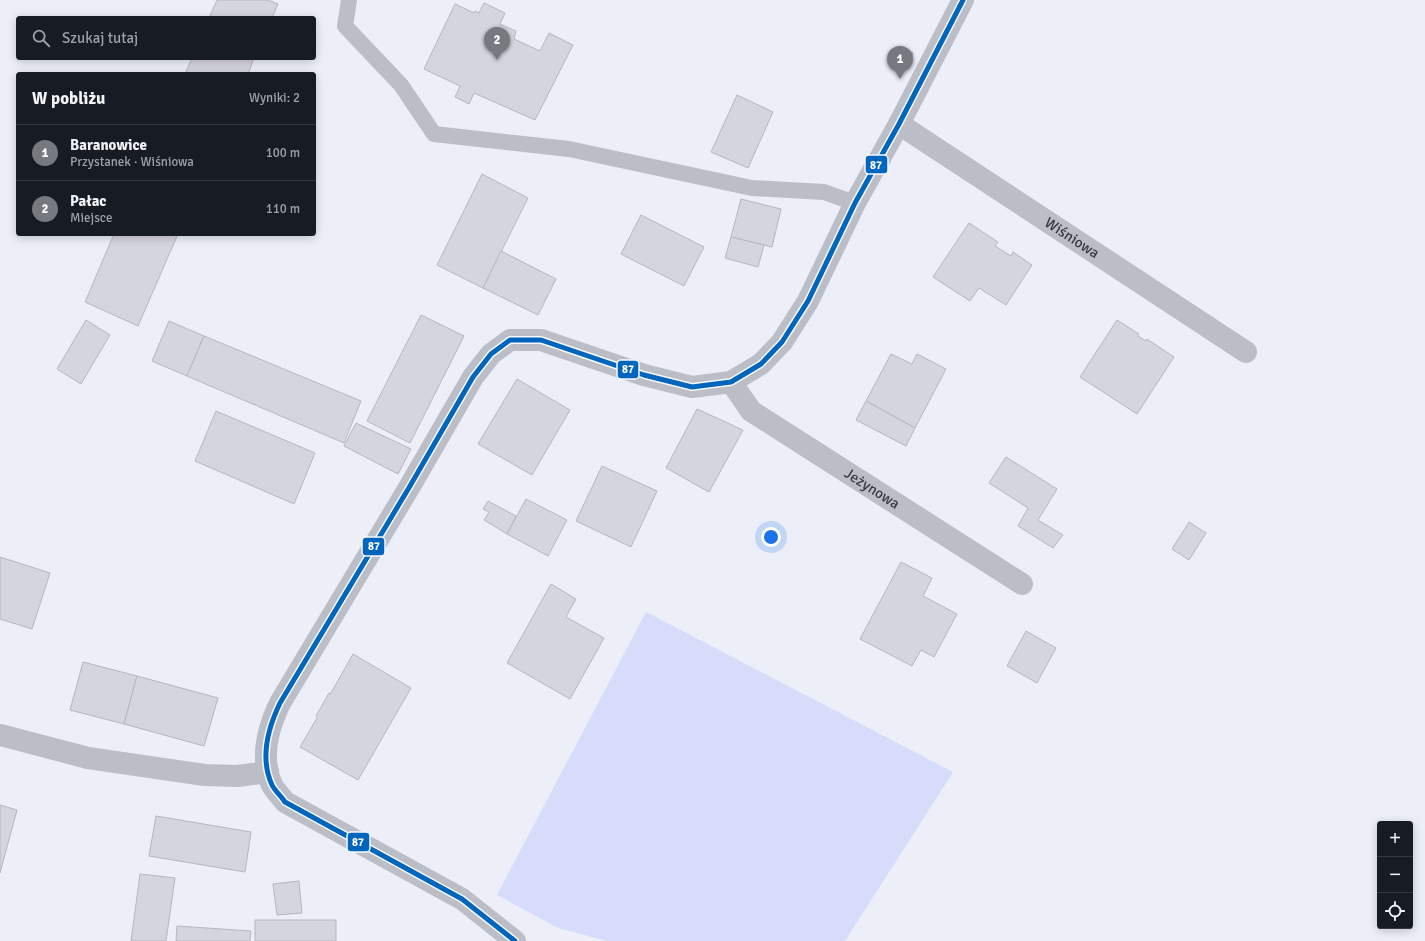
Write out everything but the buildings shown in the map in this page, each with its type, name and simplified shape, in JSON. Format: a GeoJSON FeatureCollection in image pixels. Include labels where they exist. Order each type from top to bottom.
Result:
{"type":"FeatureCollection","features":[{"type":"Feature","properties":{"kind":"street"},"geometry":{"type":"LineString","coordinates":[[515,941],[462,899],[285,802],[272,786],[268,772],[266,753],[273,717],[473,377],[491,354],[510,340],[541,340],[644,375],[692,387],[731,382],[761,364],[782,342],[808,301],[855,203],[899,124],[963,0]]}},
{"type":"Feature","properties":{"kind":"street","name":"Wiśniowa"},"geometry":{"type":"LineString","coordinates":[[899,124],[1246,352]]}},
{"type":"Feature","properties":{"kind":"street","name":"Jeżynowa"},"geometry":{"type":"LineString","coordinates":[[731,382],[751,411],[1022,584]]}},
{"type":"Feature","properties":{"kind":"street"},"geometry":{"type":"LineString","coordinates":[[0,736],[88,758],[205,775],[237,776],[268,772]]}},
{"type":"Feature","properties":{"kind":"lane"},"geometry":{"type":"LineString","coordinates":[[349,0],[345,26],[401,85],[434,134],[570,149],[752,188],[824,192],[855,203]]}},
{"type":"Feature","properties":{"kind":"shaded area"},"geometry":{"type":"Polygon","coordinates":[[[646,612],[953,772],[845,941],[607,941],[558,928],[497,895],[646,612]]]}},
{"type":"Feature","properties":{"kind":"transit line","name":"87"},"geometry":{"type":"LineString","coordinates":[[515,941],[462,899],[285,802],[272,785],[266,765],[269,733],[280,703],[410,486],[473,377],[491,354],[510,340],[541,340],[644,375],[692,387],[731,382],[761,364],[782,342],[808,301],[855,203],[899,124],[963,0]]}},
{"type":"Feature","properties":{"kind":"place","name":"Pałac"},"geometry":{"type":"Point","coordinates":[497,60]}},
{"type":"Feature","properties":{"kind":"place","name":"Baranowice"},"geometry":{"type":"Point","coordinates":[900,79]}}]}
